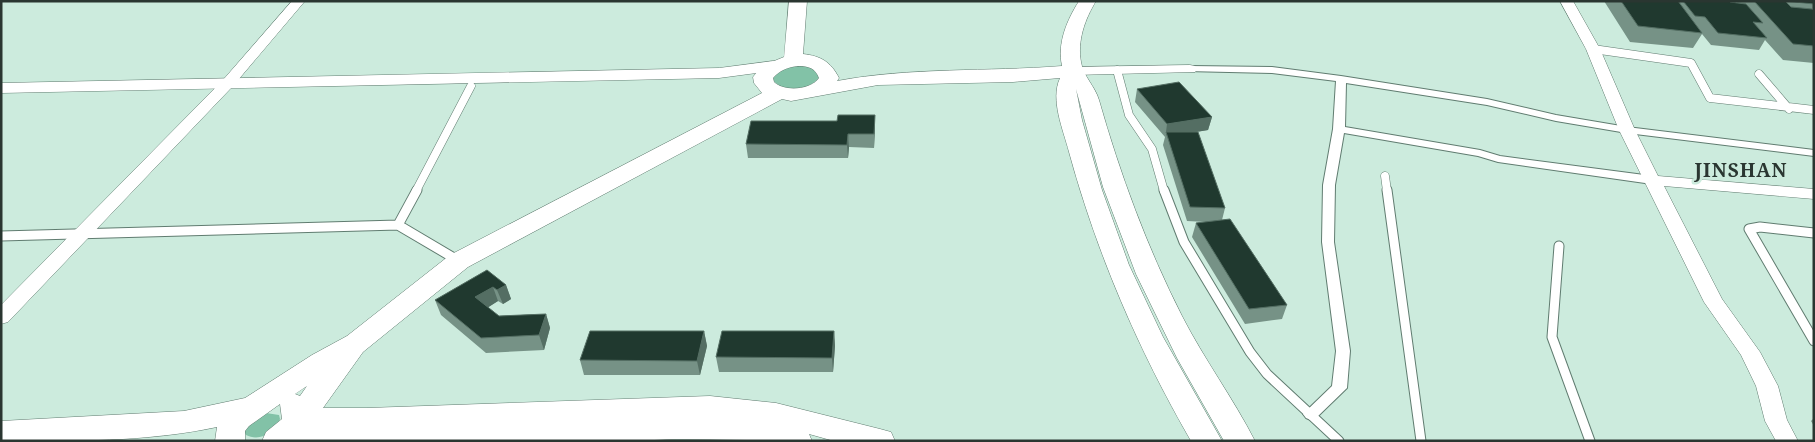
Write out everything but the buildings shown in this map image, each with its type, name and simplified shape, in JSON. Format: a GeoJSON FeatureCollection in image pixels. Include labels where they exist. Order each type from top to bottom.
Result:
{"type":"FeatureCollection","features":[{"type":"Feature","properties":{"kind":"main road"},"geometry":{"type":"LineString","coordinates":[[794,60],[798,1]]}},
{"type":"Feature","properties":{"kind":"main road"},"geometry":{"type":"LineString","coordinates":[[1088,1],[1077,20],[1072,39],[1073,71],[1066,90],[1088,186],[1106,239],[1130,298],[1153,346],[1207,441]]}},
{"type":"Feature","properties":{"kind":"main road"},"geometry":{"type":"LineString","coordinates":[[794,60],[866,71],[1011,69],[1073,71],[1013,76],[878,79],[791,95],[774,91],[764,83],[763,77],[773,66],[794,60]]}},
{"type":"Feature","properties":{"kind":"main road"},"geometry":{"type":"LineString","coordinates":[[816,90],[825,85],[829,78],[828,71],[820,64]]}},
{"type":"Feature","properties":{"kind":"main road"},"geometry":{"type":"LineString","coordinates":[[1073,71],[1087,89],[1113,185],[1157,295],[1202,381],[1240,441]]}},
{"type":"Feature","properties":{"kind":"main road"},"geometry":{"type":"LineString","coordinates":[[230,441],[230,429],[235,421],[322,362],[357,343],[459,261],[774,91]]}},
{"type":"Feature","properties":{"kind":"main road"},"geometry":{"type":"LineString","coordinates":[[286,434],[357,343]]}},
{"type":"Feature","properties":{"kind":"main road"},"geometry":{"type":"LineString","coordinates":[[1,433],[154,426],[208,419],[277,400],[287,401],[294,405],[298,411],[286,434]]}},
{"type":"Feature","properties":{"kind":"main road"},"geometry":{"type":"LineString","coordinates":[[286,434],[367,420],[710,407],[776,414],[880,441]]}},
{"type":"Feature","properties":{"kind":"main road"},"geometry":{"type":"LineString","coordinates":[[359,441],[676,427],[748,430],[797,441]]}},
{"type":"Feature","properties":{"kind":"main road"},"geometry":{"type":"LineString","coordinates":[[286,434],[348,441]]}},
{"type":"Feature","properties":{"kind":"street"},"geometry":{"type":"LineString","coordinates":[[1,317],[224,87],[299,1]]}},
{"type":"Feature","properties":{"kind":"street"},"geometry":{"type":"LineString","coordinates":[[1566,1],[1592,49],[1627,130],[1714,302],[1754,361],[1767,386],[1776,421],[1787,441]]}},
{"type":"Feature","properties":{"kind":"street"},"geometry":{"type":"LineString","coordinates":[[1,96],[224,87],[719,73],[773,66]]}},
{"type":"Feature","properties":{"kind":"street"},"geometry":{"type":"LineString","coordinates":[[1073,71],[1272,70],[1488,102],[1556,118],[1627,130],[1814,153]]}},
{"type":"Feature","properties":{"kind":"street"},"geometry":{"type":"LineString","coordinates":[[1311,414],[1339,388],[1343,351],[1328,242],[1329,185],[1339,129],[1341,79]]}},
{"type":"Feature","properties":{"kind":"street"},"geometry":{"type":"LineString","coordinates":[[1,88],[471,86],[714,81],[744,83],[774,91]]}},
{"type":"Feature","properties":{"kind":"street"},"geometry":{"type":"LineString","coordinates":[[1339,129],[1480,153],[1498,159],[1652,180],[1814,194]]}},
{"type":"Feature","properties":{"kind":"lane"},"geometry":{"type":"LineString","coordinates":[[1592,49],[1691,63],[1710,98],[1814,110]]}},
{"type":"Feature","properties":{"kind":"lane"},"geometry":{"type":"LineString","coordinates":[[1118,70],[1129,114],[1152,149],[1169,206],[1184,242],[1250,352],[1267,374],[1339,441]]}},
{"type":"Feature","properties":{"kind":"lane"},"geometry":{"type":"LineString","coordinates":[[1759,74],[1789,108]]}},
{"type":"Feature","properties":{"kind":"lane"},"geometry":{"type":"LineString","coordinates":[[398,225],[471,86]]}},
{"type":"Feature","properties":{"kind":"lane"},"geometry":{"type":"LineString","coordinates":[[1385,176],[1421,441]]}},
{"type":"Feature","properties":{"kind":"lane"},"geometry":{"type":"LineString","coordinates":[[1,236],[398,225],[459,261]]}},
{"type":"Feature","properties":{"kind":"lane"},"geometry":{"type":"LineString","coordinates":[[1814,233],[1760,227],[1749,229],[1814,341]]}},
{"type":"Feature","properties":{"kind":"lane"},"geometry":{"type":"LineString","coordinates":[[1559,246],[1552,337],[1590,441]]}},
{"type":"Feature","properties":{"kind":"green space"},"geometry":{"type":"Polygon","coordinates":[[[794,64],[813,67],[820,76],[811,85],[798,89],[784,88],[773,80],[774,73],[794,64]]]}},
{"type":"Feature","properties":{"kind":"green space"},"geometry":{"type":"Polygon","coordinates":[[[266,413],[279,415],[280,419],[275,428],[261,437],[246,435],[244,431],[246,425],[266,413]]]}},
{"type":"Feature","properties":{"kind":"district","name":"JINSHAN"},"geometry":{"type":"Point","coordinates":[1741,170]}}]}
